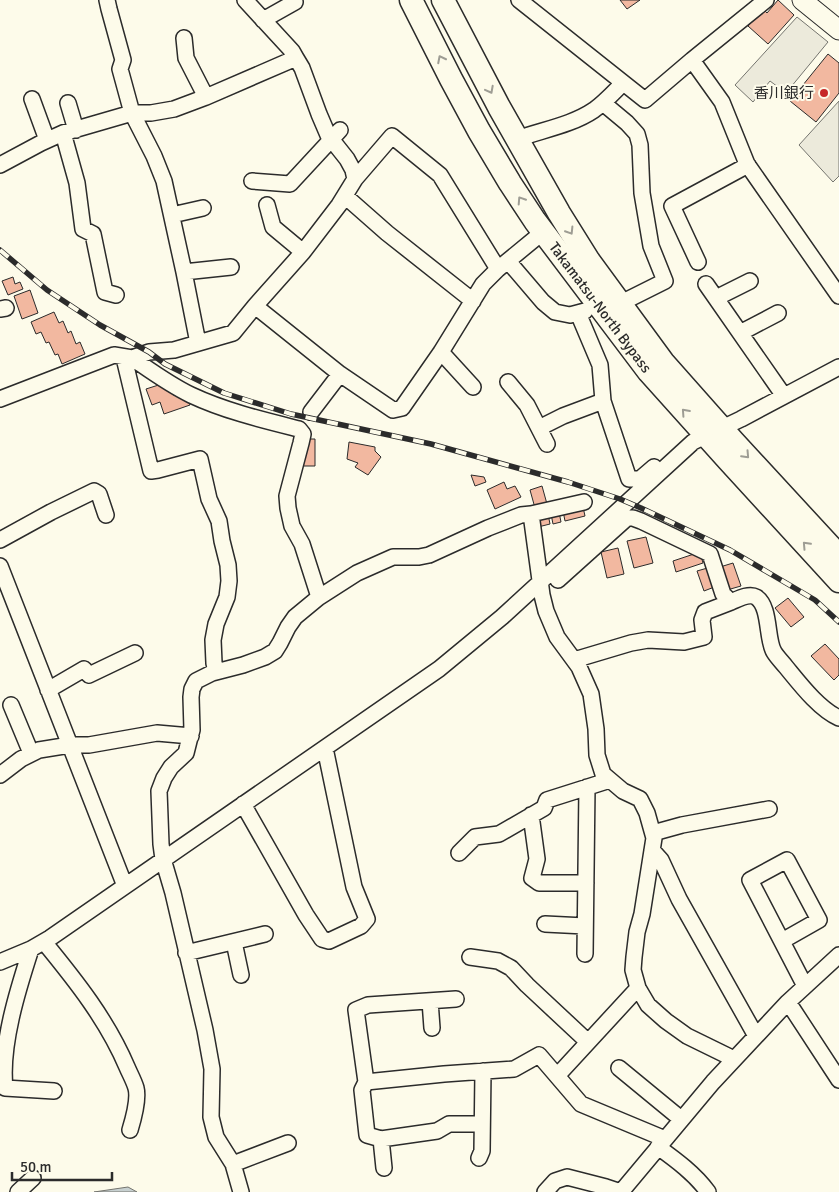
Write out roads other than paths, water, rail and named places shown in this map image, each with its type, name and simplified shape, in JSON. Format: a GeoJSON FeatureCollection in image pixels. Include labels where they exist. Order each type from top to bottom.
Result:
{"type":"FeatureCollection","features":[{"type":"Feature","properties":{"kind":"highway","name":"Takamatsu-North Bypass"},"geometry":{"type":"LineString","coordinates":[[411,0],[479,131],[510,183],[543,232],[588,309],[649,372],[839,581]]}},
{"type":"Feature","properties":{"kind":"highway","name":"Takamatsu-North Bypass"},"geometry":{"type":"LineString","coordinates":[[443,0],[559,213],[589,261],[663,362],[707,435],[839,556]]}},
{"type":"Feature","properties":{"kind":"main road"},"geometry":{"type":"LineString","coordinates":[[802,0],[839,30]]}},
{"type":"Feature","properties":{"kind":"street"},"geometry":{"type":"LineString","coordinates":[[107,0],[123,60],[120,69],[132,113],[154,156],[164,181],[198,343]]}},
{"type":"Feature","properties":{"kind":"street"},"geometry":{"type":"LineString","coordinates":[[245,0],[292,51],[302,68],[328,135],[336,135]]}},
{"type":"Feature","properties":{"kind":"street"},"geometry":{"type":"LineString","coordinates":[[263,20],[295,2],[294,0]]}},
{"type":"Feature","properties":{"kind":"street"},"geometry":{"type":"LineString","coordinates":[[519,0],[645,100],[766,0]]}},
{"type":"Feature","properties":{"kind":"street"},"geometry":{"type":"LineString","coordinates":[[184,38],[186,58],[206,97]]}},
{"type":"Feature","properties":{"kind":"street"},"geometry":{"type":"LineString","coordinates":[[0,165],[47,140],[70,131],[132,113],[151,113],[174,109],[296,58]]}},
{"type":"Feature","properties":{"kind":"street"},"geometry":{"type":"LineString","coordinates":[[692,60],[722,102],[748,166],[839,296]]}},
{"type":"Feature","properties":{"kind":"street"},"geometry":{"type":"LineString","coordinates":[[517,139],[570,122],[592,111],[623,83]]}},
{"type":"Feature","properties":{"kind":"street"},"geometry":{"type":"LineString","coordinates":[[32,99],[47,140]]}},
{"type":"Feature","properties":{"kind":"street"},"geometry":{"type":"LineString","coordinates":[[68,103],[83,229],[93,234],[105,295]]}},
{"type":"Feature","properties":{"kind":"street"},"geometry":{"type":"LineString","coordinates":[[603,103],[637,134],[640,145],[642,193],[651,246],[665,281],[629,299],[622,305]]}},
{"type":"Feature","properties":{"kind":"street"},"geometry":{"type":"LineString","coordinates":[[336,135],[353,170],[354,179]]}},
{"type":"Feature","properties":{"kind":"street"},"geometry":{"type":"LineString","coordinates":[[252,181],[290,184],[336,135]]}},
{"type":"Feature","properties":{"kind":"street"},"geometry":{"type":"LineString","coordinates":[[128,358],[149,352],[174,350],[233,333],[302,252],[339,205],[354,179],[392,136],[440,174],[503,265],[549,308],[555,312],[570,315],[588,309],[600,364],[603,401],[629,479],[640,479],[685,442],[707,435],[839,367]]}},
{"type":"Feature","properties":{"kind":"street"},"geometry":{"type":"LineString","coordinates":[[698,262],[672,206],[748,166]]}},
{"type":"Feature","properties":{"kind":"street"},"geometry":{"type":"LineString","coordinates":[[345,196],[387,233],[473,301]]}},
{"type":"Feature","properties":{"kind":"street"},"geometry":{"type":"LineString","coordinates":[[267,205],[273,227],[302,252]]}},
{"type":"Feature","properties":{"kind":"street"},"geometry":{"type":"LineString","coordinates":[[172,214],[203,208]]}},
{"type":"Feature","properties":{"kind":"street"},"geometry":{"type":"LineString","coordinates":[[255,306],[340,374],[393,410],[402,408],[441,352],[484,284],[503,265],[543,232]]}},
{"type":"Feature","properties":{"kind":"street"},"geometry":{"type":"LineString","coordinates":[[184,272],[231,267]]}},
{"type":"Feature","properties":{"kind":"street"},"geometry":{"type":"LineString","coordinates":[[716,298],[750,281]]}},
{"type":"Feature","properties":{"kind":"street"},"geometry":{"type":"LineString","coordinates":[[706,284],[784,396]]}},
{"type":"Feature","properties":{"kind":"street"},"geometry":{"type":"LineString","coordinates":[[740,333],[778,313]]}},
{"type":"Feature","properties":{"kind":"street"},"geometry":{"type":"LineString","coordinates":[[441,352],[473,387]]}},
{"type":"Feature","properties":{"kind":"street"},"geometry":{"type":"LineString","coordinates":[[0,399],[114,355],[128,358],[192,395],[236,412],[299,429],[303,434],[287,496],[288,508],[292,526],[302,544],[319,597]]}},
{"type":"Feature","properties":{"kind":"street"},"geometry":{"type":"LineString","coordinates":[[128,358],[151,471],[200,459],[209,499],[219,521],[230,581],[227,597],[216,624],[213,640],[216,672]]}},
{"type":"Feature","properties":{"kind":"street"},"geometry":{"type":"LineString","coordinates":[[311,412],[340,374]]}},
{"type":"Feature","properties":{"kind":"street"},"geometry":{"type":"LineString","coordinates":[[508,382],[527,404],[547,444]]}},
{"type":"Feature","properties":{"kind":"street"},"geometry":{"type":"LineString","coordinates":[[539,428],[563,416],[603,401]]}},
{"type":"Feature","properties":{"kind":"street"},"geometry":{"type":"LineString","coordinates":[[541,588],[707,435]]}},
{"type":"Feature","properties":{"kind":"street"},"geometry":{"type":"LineString","coordinates":[[0,540],[94,491],[99,494],[106,515]]}},
{"type":"Feature","properties":{"kind":"street"},"geometry":{"type":"LineString","coordinates":[[241,1192],[233,1164],[216,1137],[211,1117],[212,1069],[205,1030],[160,844],[160,791],[164,778],[171,767],[186,752],[192,730],[192,689],[196,682],[203,677],[243,665],[275,651],[295,617],[319,597],[357,573],[393,557],[429,555],[521,515],[584,502]]}},
{"type":"Feature","properties":{"kind":"street"},"geometry":{"type":"LineString","coordinates":[[531,514],[546,611],[557,637],[574,660],[591,694],[596,729],[597,755],[603,774],[623,791],[640,799],[648,813],[654,838],[634,957],[633,970],[638,988],[648,1005],[666,1021],[687,1036],[734,1059]]}},
{"type":"Feature","properties":{"kind":"street"},"geometry":{"type":"LineString","coordinates":[[0,962],[38,945],[439,669],[626,518],[641,521],[710,554],[723,594],[730,602]]}},
{"type":"Feature","properties":{"kind":"street"},"geometry":{"type":"LineString","coordinates":[[0,566],[125,886]]}},
{"type":"Feature","properties":{"kind":"street"},"geometry":{"type":"LineString","coordinates":[[574,660],[631,642],[648,640],[684,642],[704,637],[702,620],[705,612],[750,595],[756,597],[765,611],[773,652],[808,693],[832,715],[839,718]]}},
{"type":"Feature","properties":{"kind":"street"},"geometry":{"type":"LineString","coordinates":[[48,690],[84,669],[89,675],[135,654]]}},
{"type":"Feature","properties":{"kind":"street"},"geometry":{"type":"LineString","coordinates":[[11,705],[31,754]]}},
{"type":"Feature","properties":{"kind":"street"},"geometry":{"type":"LineString","coordinates":[[0,775],[21,758],[39,750],[70,745],[88,745],[156,733],[191,736]]}},
{"type":"Feature","properties":{"kind":"street"},"geometry":{"type":"LineString","coordinates":[[242,804],[306,915],[322,939],[329,941],[361,926],[367,919],[354,887],[325,748]]}},
{"type":"Feature","properties":{"kind":"street"},"geometry":{"type":"LineString","coordinates":[[459,853],[475,837],[500,834],[544,808],[547,800],[610,780]]}},
{"type":"Feature","properties":{"kind":"street"},"geometry":{"type":"LineString","coordinates":[[584,954],[587,787]]}},
{"type":"Feature","properties":{"kind":"street"},"geometry":{"type":"LineString","coordinates":[[653,834],[682,825],[769,809]]}},
{"type":"Feature","properties":{"kind":"street"},"geometry":{"type":"LineString","coordinates":[[531,815],[537,859],[532,878],[539,882],[586,883]]}},
{"type":"Feature","properties":{"kind":"street"},"geometry":{"type":"LineString","coordinates":[[652,850],[661,860],[679,899],[756,1036]]}},
{"type":"Feature","properties":{"kind":"street"},"geometry":{"type":"LineString","coordinates":[[782,941],[819,920],[786,860],[750,880],[805,986]]}},
{"type":"Feature","properties":{"kind":"street"},"geometry":{"type":"LineString","coordinates":[[545,924],[585,926]]}},
{"type":"Feature","properties":{"kind":"street"},"geometry":{"type":"LineString","coordinates":[[186,953],[264,934]]}},
{"type":"Feature","properties":{"kind":"street"},"geometry":{"type":"LineString","coordinates":[[234,942],[241,974]]}},
{"type":"Feature","properties":{"kind":"street"},"geometry":{"type":"LineString","coordinates":[[38,945],[14,1002],[2,1052],[2,1077],[4,1088],[54,1091]]}},
{"type":"Feature","properties":{"kind":"street"},"geometry":{"type":"LineString","coordinates":[[38,945],[79,984],[111,1033],[124,1058],[137,1090],[134,1116],[130,1130]]}},
{"type":"Feature","properties":{"kind":"street"},"geometry":{"type":"LineString","coordinates":[[545,1192],[555,1181],[567,1177],[621,1192],[681,1119],[734,1059],[788,1002],[839,955]]}},
{"type":"Feature","properties":{"kind":"street"},"geometry":{"type":"LineString","coordinates":[[470,957],[498,961],[511,968],[588,1042]]}},
{"type":"Feature","properties":{"kind":"street"},"geometry":{"type":"LineString","coordinates":[[557,1076],[638,988]]}},
{"type":"Feature","properties":{"kind":"street"},"geometry":{"type":"LineString","coordinates":[[456,998],[368,1005],[356,1010],[366,1082],[362,1090],[367,1135],[381,1138],[437,1131],[449,1124],[482,1124]]}},
{"type":"Feature","properties":{"kind":"street"},"geometry":{"type":"LineString","coordinates":[[430,1000],[432,1028]]}},
{"type":"Feature","properties":{"kind":"street"},"geometry":{"type":"LineString","coordinates":[[788,1002],[839,1080]]}},
{"type":"Feature","properties":{"kind":"street"},"geometry":{"type":"LineString","coordinates":[[366,1082],[514,1069],[539,1055],[581,1104],[661,1143],[676,1160],[702,1182],[708,1192]]}},
{"type":"Feature","properties":{"kind":"street"},"geometry":{"type":"LineString","coordinates":[[619,1068],[681,1119]]}},
{"type":"Feature","properties":{"kind":"street"},"geometry":{"type":"LineString","coordinates":[[479,1158],[482,1151],[483,1071]]}},
{"type":"Feature","properties":{"kind":"street"},"geometry":{"type":"LineString","coordinates":[[381,1138],[384,1168]]}},
{"type":"Feature","properties":{"kind":"street"},"geometry":{"type":"LineString","coordinates":[[233,1164],[288,1143]]}},
{"type":"Feature","properties":{"kind":"street"},"geometry":{"type":"LineString","coordinates":[[18,1192],[33,1178]]}},
{"type":"Feature","properties":{"kind":"railway"},"geometry":{"type":"LineString","coordinates":[[0,250],[47,290],[100,325],[149,352],[165,364],[224,393],[291,414],[431,444],[568,482],[620,499],[730,550],[815,600],[839,622]]}},
{"type":"Feature","properties":{"kind":"place","name":"香川銀行"},"geometry":{"type":"Point","coordinates":[824,93]}}]}
